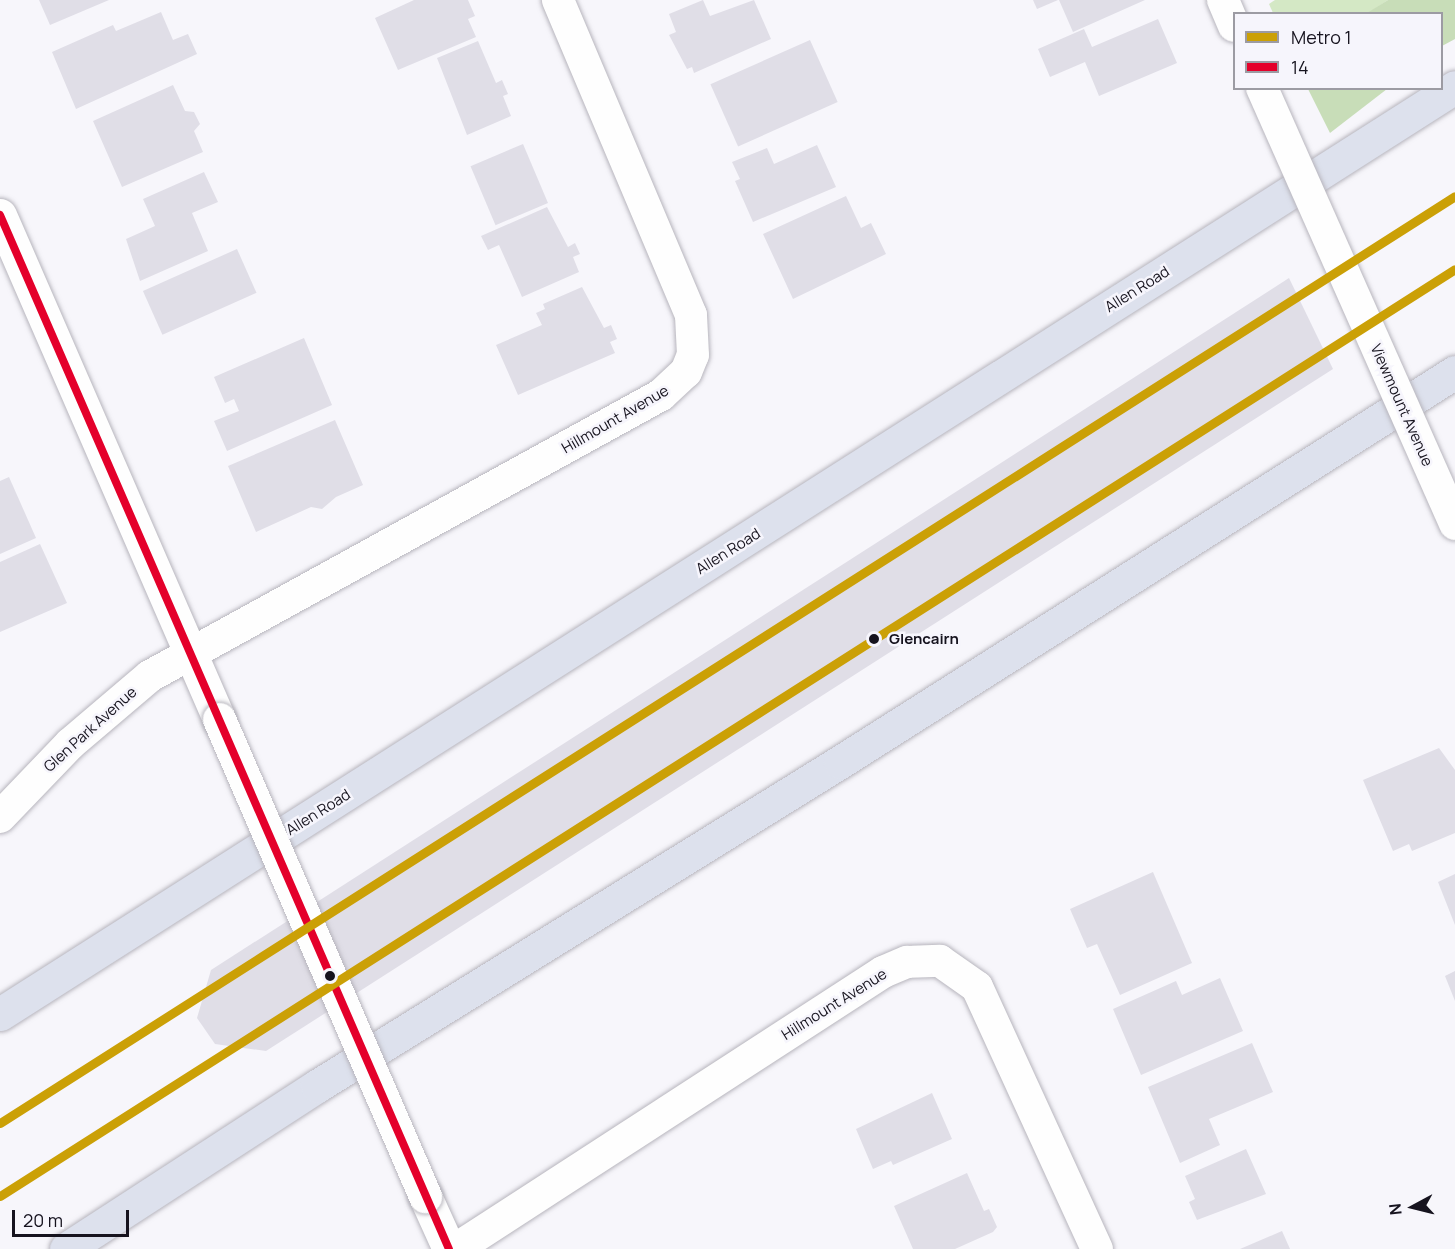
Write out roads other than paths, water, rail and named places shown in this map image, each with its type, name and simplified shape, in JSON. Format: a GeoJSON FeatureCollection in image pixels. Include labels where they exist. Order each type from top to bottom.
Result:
{"type":"FeatureCollection","features":[{"type":"Feature","properties":{"kind":"highway","name":"Allen Road"},"geometry":{"type":"LineString","coordinates":[[0,1014],[1455,87]]}},
{"type":"Feature","properties":{"kind":"highway"},"geometry":{"type":"LineString","coordinates":[[66,1249],[317,1086],[840,762],[1455,372]]}},
{"type":"Feature","properties":{"kind":"street","name":"Hillmount Avenue"},"geometry":{"type":"LineString","coordinates":[[191,654],[245,621],[661,395],[686,372],[693,355],[690,315],[558,0]]}},
{"type":"Feature","properties":{"kind":"street"},"geometry":{"type":"LineString","coordinates":[[1223,0],[1233,24]]}},
{"type":"Feature","properties":{"kind":"street","name":"Viewmount Avenue"},"geometry":{"type":"LineString","coordinates":[[1263,90],[1455,524]]}},
{"type":"Feature","properties":{"kind":"street"},"geometry":{"type":"LineString","coordinates":[[0,215],[449,1249]]}},
{"type":"Feature","properties":{"kind":"street","name":"Glen Park Avenue"},"geometry":{"type":"LineString","coordinates":[[0,817],[113,704],[150,676],[191,654]]}},
{"type":"Feature","properties":{"kind":"street","name":"Hillmount Avenue"},"geometry":{"type":"LineString","coordinates":[[456,1249],[882,972],[907,962],[940,961],[977,987],[982,995],[1097,1249]]}},
{"type":"Feature","properties":{"kind":"metro line","name":"1"},"geometry":{"type":"LineString","coordinates":[[0,1123],[1455,196]]}},
{"type":"Feature","properties":{"kind":"metro line","name":"1"},"geometry":{"type":"LineString","coordinates":[[0,1196],[1455,269]]}},
{"type":"Feature","properties":{"kind":"place","name":"Glencairn"},"geometry":{"type":"Point","coordinates":[874,639]}}]}
